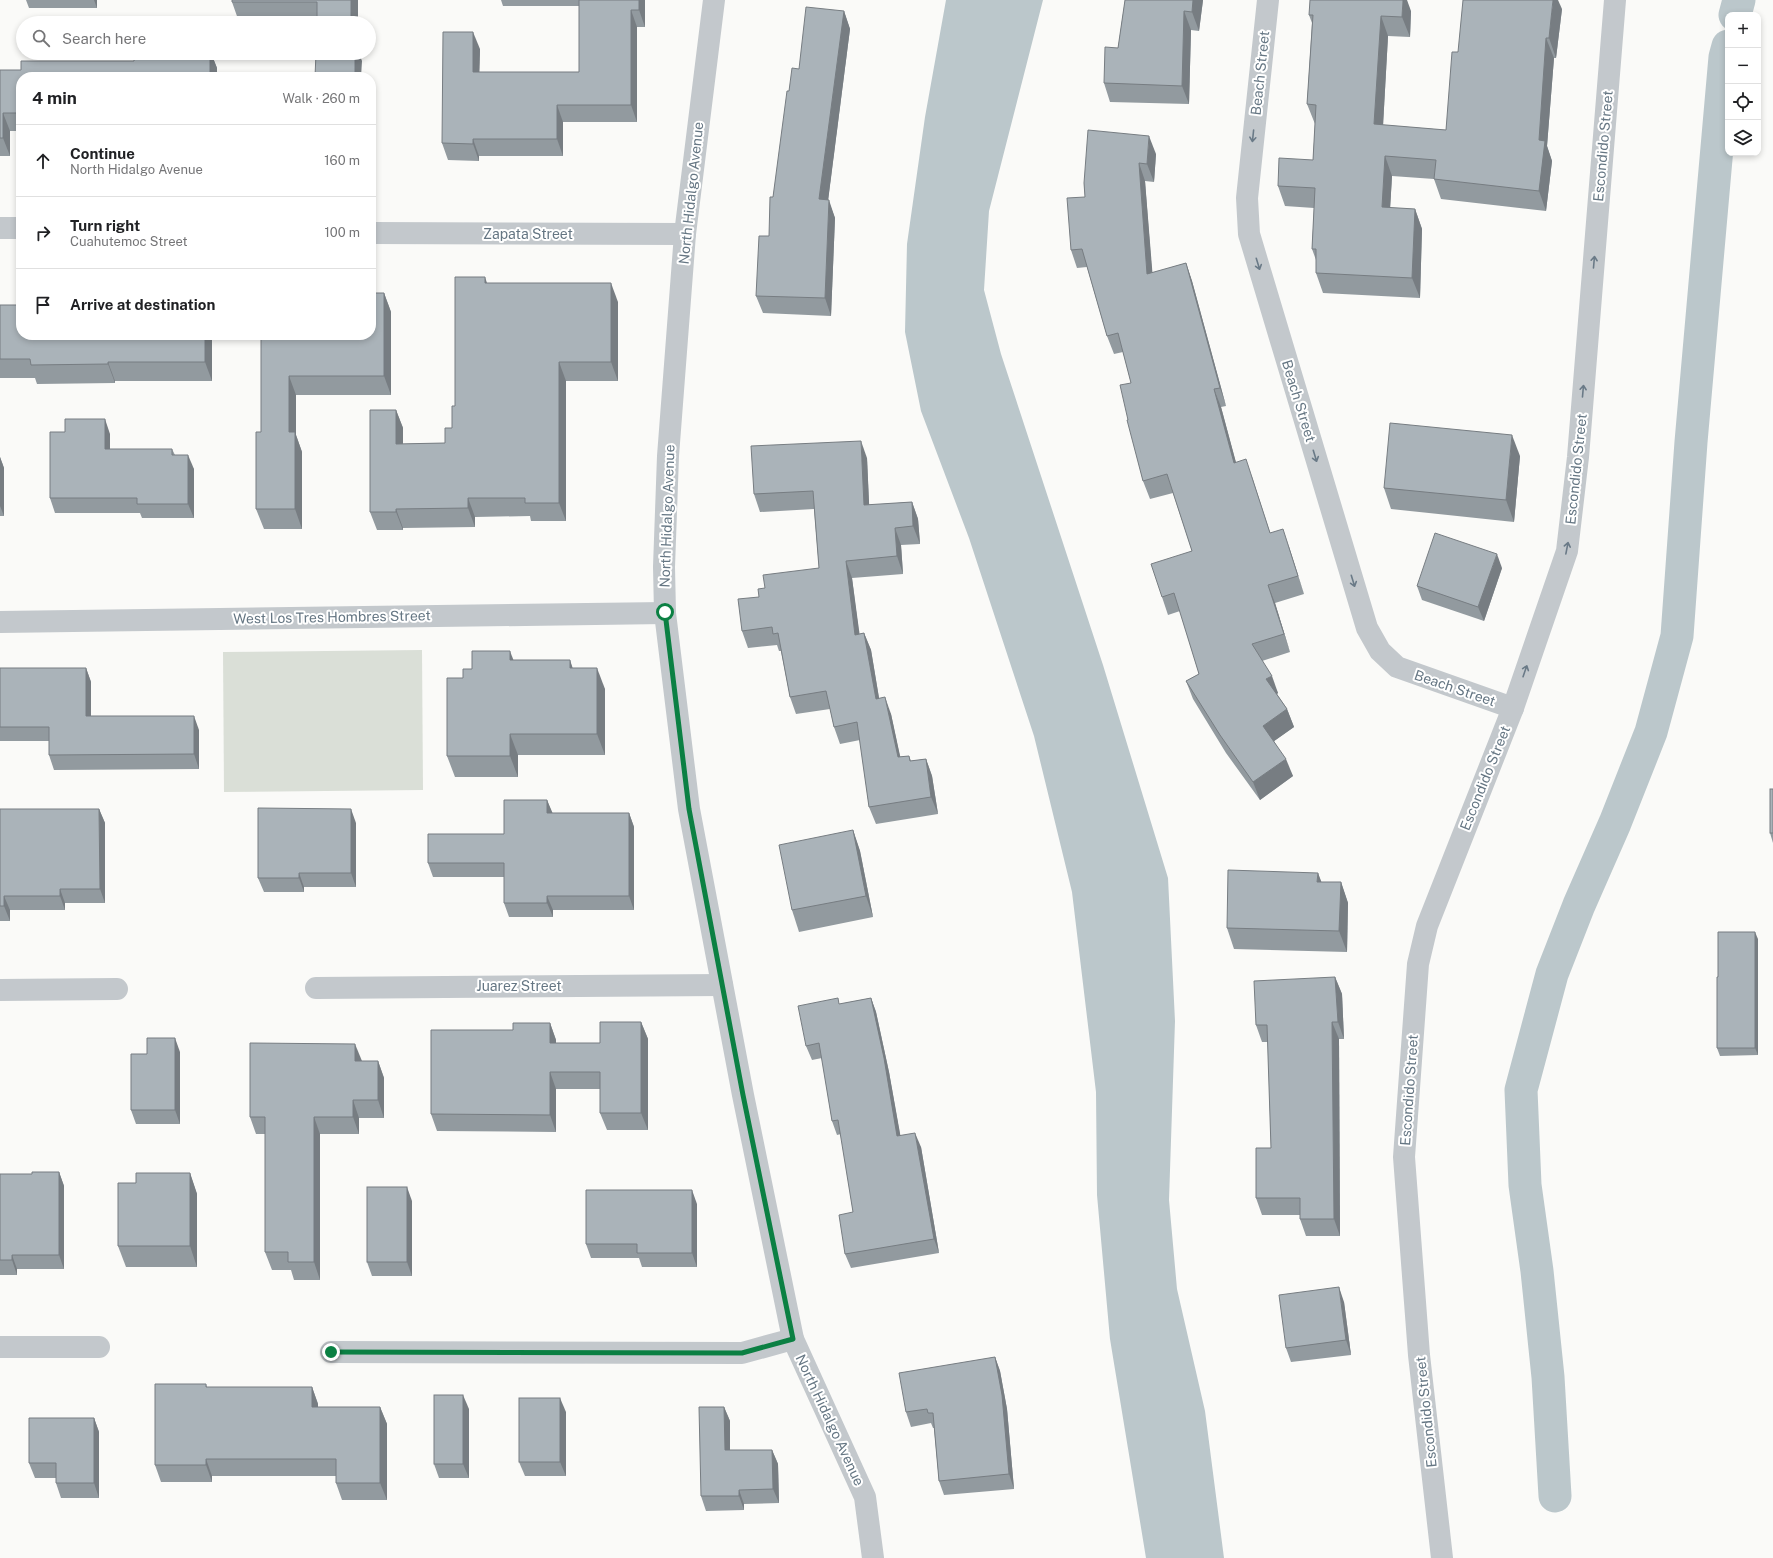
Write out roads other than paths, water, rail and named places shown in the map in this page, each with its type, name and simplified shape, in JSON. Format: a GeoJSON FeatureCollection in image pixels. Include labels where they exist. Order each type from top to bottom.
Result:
{"type":"FeatureCollection","features":[{"type":"Feature","properties":{"kind":"street","name":"North Hidalgo Avenue"},"geometry":{"type":"LineString","coordinates":[[714,0],[685,234],[668,456],[664,567],[665,612],[689,809],[722,985],[793,1339],[865,1497],[873,1558]]}},
{"type":"Feature","properties":{"kind":"street","name":"Beach Street"},"geometry":{"type":"LineString","coordinates":[[1268,0],[1247,198],[1249,234],[1367,628],[1380,651],[1397,667],[1513,708]]}},
{"type":"Feature","properties":{"kind":"street","name":"Escondido Street"},"geometry":{"type":"LineString","coordinates":[[1442,1558],[1419,1355],[1404,1157],[1418,964],[1427,926],[1513,708],[1567,551],[1578,457],[1615,0]]}},
{"type":"Feature","properties":{"kind":"street"},"geometry":{"type":"LineString","coordinates":[[0,228],[16,228]]}},
{"type":"Feature","properties":{"kind":"street","name":"Zapata Street"},"geometry":{"type":"LineString","coordinates":[[376,233],[685,234]]}},
{"type":"Feature","properties":{"kind":"street","name":"West Los Tres Hombres Street"},"geometry":{"type":"LineString","coordinates":[[0,622],[665,612]]}},
{"type":"Feature","properties":{"kind":"street","name":"Juarez Street"},"geometry":{"type":"LineString","coordinates":[[316,988],[722,985]]}},
{"type":"Feature","properties":{"kind":"street"},"geometry":{"type":"LineString","coordinates":[[0,990],[117,989]]}},
{"type":"Feature","properties":{"kind":"street"},"geometry":{"type":"LineString","coordinates":[[331,1352],[742,1353],[793,1339]]}},
{"type":"Feature","properties":{"kind":"street"},"geometry":{"type":"LineString","coordinates":[[0,1347],[99,1347]]}},
{"type":"Feature","properties":{"kind":"waterway"},"geometry":{"type":"LineString","coordinates":[[1736,12],[1739,0]]}},
{"type":"Feature","properties":{"kind":"waterway"},"geometry":{"type":"LineString","coordinates":[[1555,1496],[1548,1377],[1537,1271],[1525,1185],[1521,1090],[1552,974],[1651,732],[1677,636],[1691,442],[1725,57],[1727,48]]}}]}
